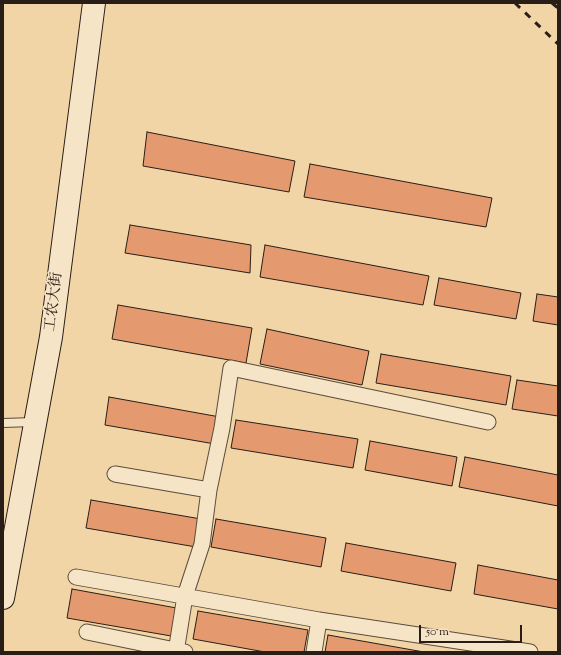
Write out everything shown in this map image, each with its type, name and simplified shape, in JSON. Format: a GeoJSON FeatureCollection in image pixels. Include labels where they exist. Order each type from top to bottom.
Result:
{"type":"FeatureCollection","features":[{"type":"Feature","properties":{"kind":"main road","name":"工农大街"},"geometry":{"type":"LineString","coordinates":[[3,598],[51,337],[94,3]]}},
{"type":"Feature","properties":{"kind":"street"},"geometry":{"type":"LineString","coordinates":[[88,632],[180,651],[186,596],[202,544],[231,368],[488,422]]}},
{"type":"Feature","properties":{"kind":"street"},"geometry":{"type":"LineString","coordinates":[[115,474],[210,490]]}},
{"type":"Feature","properties":{"kind":"street"},"geometry":{"type":"LineString","coordinates":[[76,577],[320,620],[530,652]]}},
{"type":"Feature","properties":{"kind":"street"},"geometry":{"type":"LineString","coordinates":[[314,652],[320,620]]}},
{"type":"Feature","properties":{"kind":"lane"},"geometry":{"type":"LineString","coordinates":[[3,423],[35,422]]}},
{"type":"Feature","properties":{"kind":"building"},"geometry":{"type":"Polygon","coordinates":[[[147,132],[295,161],[289,192],[143,166],[147,132]]]}},
{"type":"Feature","properties":{"kind":"building"},"geometry":{"type":"Polygon","coordinates":[[[310,164],[492,198],[486,227],[304,197],[310,164]]]}},
{"type":"Feature","properties":{"kind":"building"},"geometry":{"type":"Polygon","coordinates":[[[130,225],[251,245],[250,273],[125,253],[130,225]]]}},
{"type":"Feature","properties":{"kind":"building"},"geometry":{"type":"Polygon","coordinates":[[[265,245],[429,276],[423,305],[260,277],[265,245]]]}},
{"type":"Feature","properties":{"kind":"building"},"geometry":{"type":"Polygon","coordinates":[[[439,278],[521,293],[516,319],[434,305],[439,278]]]}},
{"type":"Feature","properties":{"kind":"building"},"geometry":{"type":"Polygon","coordinates":[[[537,294],[558,297],[558,325],[533,321],[537,294]]]}},
{"type":"Feature","properties":{"kind":"building"},"geometry":{"type":"Polygon","coordinates":[[[118,305],[252,328],[246,363],[112,339],[118,305]]]}},
{"type":"Feature","properties":{"kind":"building"},"geometry":{"type":"Polygon","coordinates":[[[267,329],[369,351],[362,385],[260,364],[267,329]]]}},
{"type":"Feature","properties":{"kind":"building"},"geometry":{"type":"Polygon","coordinates":[[[381,354],[511,376],[506,405],[376,383],[381,354]]]}},
{"type":"Feature","properties":{"kind":"building"},"geometry":{"type":"Polygon","coordinates":[[[517,380],[558,386],[558,416],[512,409],[517,380]]]}},
{"type":"Feature","properties":{"kind":"building"},"geometry":{"type":"Polygon","coordinates":[[[109,397],[220,417],[215,444],[105,425],[109,397]]]}},
{"type":"Feature","properties":{"kind":"building"},"geometry":{"type":"Polygon","coordinates":[[[236,420],[358,439],[353,468],[231,448],[236,420]]]}},
{"type":"Feature","properties":{"kind":"building"},"geometry":{"type":"Polygon","coordinates":[[[370,441],[457,457],[452,486],[365,470],[370,441]]]}},
{"type":"Feature","properties":{"kind":"building"},"geometry":{"type":"Polygon","coordinates":[[[465,457],[558,475],[558,506],[459,487],[465,457]]]}},
{"type":"Feature","properties":{"kind":"building"},"geometry":{"type":"Polygon","coordinates":[[[91,500],[201,519],[196,547],[86,528],[91,500]]]}},
{"type":"Feature","properties":{"kind":"building"},"geometry":{"type":"Polygon","coordinates":[[[216,519],[326,538],[321,567],[211,547],[216,519]]]}},
{"type":"Feature","properties":{"kind":"building"},"geometry":{"type":"Polygon","coordinates":[[[346,543],[456,563],[451,591],[341,571],[346,543]]]}},
{"type":"Feature","properties":{"kind":"building"},"geometry":{"type":"Polygon","coordinates":[[[478,565],[558,580],[558,609],[474,594],[478,565]]]}},
{"type":"Feature","properties":{"kind":"building"},"geometry":{"type":"Polygon","coordinates":[[[72,589],[182,609],[177,637],[67,618],[72,589]]]}},
{"type":"Feature","properties":{"kind":"building"},"geometry":{"type":"Polygon","coordinates":[[[198,611],[308,630],[304,652],[265,652],[193,639],[198,611]]]}},
{"type":"Feature","properties":{"kind":"building"},"geometry":{"type":"Polygon","coordinates":[[[328,635],[424,652],[325,652],[328,635]]]}},
{"type":"Feature","properties":{"kind":"railway"},"geometry":{"type":"LineString","coordinates":[[515,3],[558,44]]}},
{"type":"Feature","properties":{"kind":"railway"},"geometry":{"type":"LineString","coordinates":[[552,3],[558,8]]}}]}
